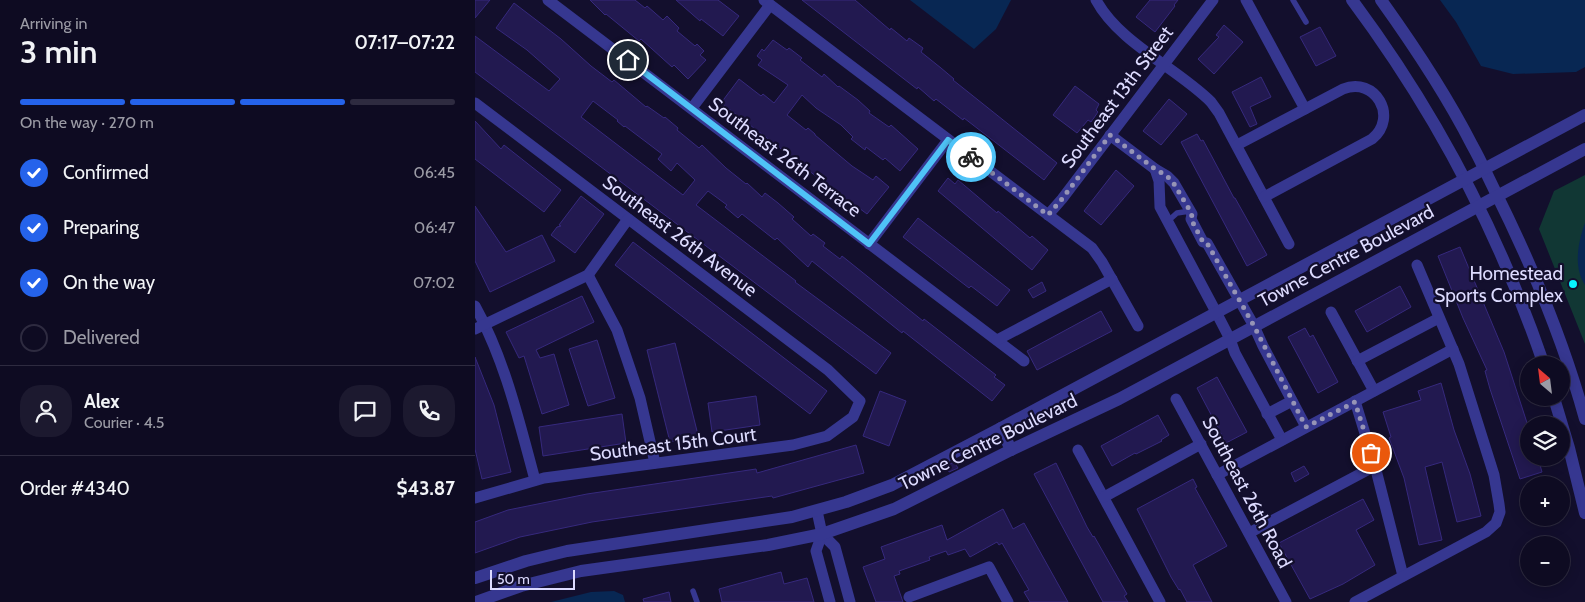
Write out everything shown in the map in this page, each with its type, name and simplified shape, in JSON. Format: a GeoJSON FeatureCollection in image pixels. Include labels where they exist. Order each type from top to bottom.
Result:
{"type":"FeatureCollection","features":[{"type":"Feature","properties":{"kind":"street","name":"Southeast 26th Terrace"},"geometry":{"type":"LineString","coordinates":[[549,0],[1024,361]]}},
{"type":"Feature","properties":{"kind":"street"},"geometry":{"type":"LineString","coordinates":[[1096,0],[1107,16],[1121,30],[1211,102],[1237,145],[1289,244]]}},
{"type":"Feature","properties":{"kind":"street","name":"Southeast 13th Street"},"geometry":{"type":"LineString","coordinates":[[1048,215],[1213,0]]}},
{"type":"Feature","properties":{"kind":"street"},"geometry":{"type":"LineString","coordinates":[[1246,0],[1305,109]]}},
{"type":"Feature","properties":{"kind":"street"},"geometry":{"type":"LineString","coordinates":[[1352,0],[1380,39],[1448,150],[1508,271],[1541,356]]}},
{"type":"Feature","properties":{"kind":"street"},"geometry":{"type":"LineString","coordinates":[[1381,0],[1442,92],[1473,147],[1518,236],[1542,294],[1585,419]]}},
{"type":"Feature","properties":{"kind":"street"},"geometry":{"type":"LineString","coordinates":[[692,108],[767,2],[1095,251],[1138,326]]}},
{"type":"Feature","properties":{"kind":"street"},"geometry":{"type":"LineString","coordinates":[[1237,145],[1346,87],[1357,86],[1368,89],[1376,96],[1383,109],[1384,121],[1381,129],[1372,139],[1264,197]]}},
{"type":"Feature","properties":{"kind":"street","name":"Southeast 26th Avenue"},"geometry":{"type":"LineString","coordinates":[[475,103],[828,370],[861,401]]}},
{"type":"Feature","properties":{"kind":"street","name":"Towne Centre Boulevard"},"geometry":{"type":"LineString","coordinates":[[475,578],[526,561],[567,551],[773,520],[846,502],[883,488],[926,468],[1585,114]]}},
{"type":"Feature","properties":{"kind":"street"},"geometry":{"type":"LineString","coordinates":[[1110,135],[1167,176],[1174,184],[1191,212],[1191,219],[1203,242],[1207,243],[1254,326],[1306,427]]}},
{"type":"Feature","properties":{"kind":"street"},"geometry":{"type":"LineString","coordinates":[[869,244],[948,140]]}},
{"type":"Feature","properties":{"kind":"street","name":"Towne Centre Boulevard"},"geometry":{"type":"LineString","coordinates":[[476,602],[528,584],[581,571],[768,544],[823,534],[885,513],[1100,408],[1585,149]]}},
{"type":"Feature","properties":{"kind":"street"},"geometry":{"type":"LineString","coordinates":[[1155,169],[1159,181],[1159,204],[1282,440]]}},
{"type":"Feature","properties":{"kind":"street"},"geometry":{"type":"LineString","coordinates":[[480,327],[588,275],[628,219]]}},
{"type":"Feature","properties":{"kind":"street"},"geometry":{"type":"LineString","coordinates":[[1355,602],[1486,532],[1495,524],[1498,518],[1499,504],[1490,463],[1465,383],[1453,349],[1417,265]]}},
{"type":"Feature","properties":{"kind":"street"},"geometry":{"type":"LineString","coordinates":[[588,275],[617,330],[640,398],[655,464]]}},
{"type":"Feature","properties":{"kind":"street"},"geometry":{"type":"LineString","coordinates":[[997,340],[1112,279]]}},
{"type":"Feature","properties":{"kind":"street"},"geometry":{"type":"LineString","coordinates":[[475,306],[480,327],[511,391],[535,480]]}},
{"type":"Feature","properties":{"kind":"street"},"geometry":{"type":"LineString","coordinates":[[1331,312],[1374,391]]}},
{"type":"Feature","properties":{"kind":"street"},"geometry":{"type":"LineString","coordinates":[[1357,361],[1439,318]]}},
{"type":"Feature","properties":{"kind":"street"},"geometry":{"type":"LineString","coordinates":[[1217,475],[1453,349]]}},
{"type":"Feature","properties":{"kind":"street","name":"Southeast 26th Road"},"geometry":{"type":"LineString","coordinates":[[1176,399],[1286,602]]}},
{"type":"Feature","properties":{"kind":"street","name":"Southeast 15th Court"},"geometry":{"type":"LineString","coordinates":[[475,498],[535,480],[793,445],[827,436],[853,417],[861,401]]}},
{"type":"Feature","properties":{"kind":"street"},"geometry":{"type":"LineString","coordinates":[[1267,414],[1293,401]]}},
{"type":"Feature","properties":{"kind":"street"},"geometry":{"type":"LineString","coordinates":[[1355,402],[1375,466],[1403,576]]}},
{"type":"Feature","properties":{"kind":"street"},"geometry":{"type":"LineString","coordinates":[[1557,406],[1584,506]]}},
{"type":"Feature","properties":{"kind":"street"},"geometry":{"type":"LineString","coordinates":[[1001,428],[1011,450]]}},
{"type":"Feature","properties":{"kind":"street"},"geometry":{"type":"LineString","coordinates":[[1104,497],[1201,444]]}},
{"type":"Feature","properties":{"kind":"street"},"geometry":{"type":"LineString","coordinates":[[1078,450],[1160,602]]}},
{"type":"Feature","properties":{"kind":"street"},"geometry":{"type":"LineString","coordinates":[[1249,533],[1375,466]]}},
{"type":"Feature","properties":{"kind":"street"},"geometry":{"type":"LineString","coordinates":[[926,468],[937,489]]}},
{"type":"Feature","properties":{"kind":"street"},"geometry":{"type":"LineString","coordinates":[[817,510],[823,534],[835,547],[850,602]]}},
{"type":"Feature","properties":{"kind":"street"},"geometry":{"type":"LineString","coordinates":[[823,534],[816,551],[830,602]]}},
{"type":"Feature","properties":{"kind":"street"},"geometry":{"type":"LineString","coordinates":[[909,597],[989,567],[1008,602]]}},
{"type":"Feature","properties":{"kind":"lane"},"geometry":{"type":"LineString","coordinates":[[1293,0],[1305,22]]}},
{"type":"Feature","properties":{"kind":"lane"},"geometry":{"type":"LineString","coordinates":[[1168,221],[1177,213],[1191,212]]}},
{"type":"Feature","properties":{"kind":"lane"},"geometry":{"type":"LineString","coordinates":[[693,591],[697,602]]}},
{"type":"Feature","properties":{"kind":"green space","name":"Homestead Sports Complex"},"geometry":{"type":"Polygon","coordinates":[[[1585,175],[1585,344],[1539,229],[1554,191],[1585,175]]]}},
{"type":"Feature","properties":{"kind":"water"},"geometry":{"type":"Polygon","coordinates":[[[910,0],[1011,0],[996,29],[974,49],[910,0]]]}},
{"type":"Feature","properties":{"kind":"water"},"geometry":{"type":"Polygon","coordinates":[[[1440,0],[1585,0],[1585,67],[1576,72],[1513,74],[1481,66],[1456,22],[1440,0]]]}},
{"type":"Feature","properties":{"kind":"water"},"geometry":{"type":"Polygon","coordinates":[[[1585,223],[1585,285],[1579,270],[1578,254],[1580,238],[1585,223]]]}},
{"type":"Feature","properties":{"kind":"water"},"geometry":{"type":"Polygon","coordinates":[[[614,591],[623,595],[625,602],[551,602],[591,592],[614,591]]]}},
{"type":"Feature","properties":{"kind":"building"},"geometry":{"type":"Polygon","coordinates":[[[475,0],[490,0],[475,18],[475,0]]]}},
{"type":"Feature","properties":{"kind":"building"},"geometry":{"type":"Polygon","coordinates":[[[590,0],[635,0],[645,8],[647,6],[663,20],[667,16],[679,28],[677,31],[704,51],[700,55],[706,60],[688,79],[674,65],[672,67],[641,39],[639,41],[605,15],[590,0]]]}},
{"type":"Feature","properties":{"kind":"building"},"geometry":{"type":"Polygon","coordinates":[[[676,0],[718,0],[739,16],[723,36],[701,19],[700,21],[676,0]]]}},
{"type":"Feature","properties":{"kind":"building"},"geometry":{"type":"Polygon","coordinates":[[[802,0],[855,0],[890,30],[891,28],[907,41],[909,38],[923,48],[921,52],[953,80],[1057,163],[1044,180],[964,118],[963,120],[936,99],[934,101],[918,87],[917,89],[802,0]]]}},
{"type":"Feature","properties":{"kind":"building"},"geometry":{"type":"Polygon","coordinates":[[[1150,0],[1178,0],[1155,32],[1136,17],[1150,0]]]}},
{"type":"Feature","properties":{"kind":"building"},"geometry":{"type":"Polygon","coordinates":[[[514,3],[612,82],[614,80],[646,107],[665,117],[678,128],[677,130],[699,148],[702,145],[726,168],[762,197],[765,193],[778,203],[811,236],[813,234],[825,243],[823,246],[840,259],[842,256],[923,321],[924,319],[996,375],[994,377],[1005,385],[992,401],[903,331],[902,333],[812,261],[808,267],[777,238],[775,240],[742,214],[738,218],[725,207],[727,205],[708,191],[696,205],[891,353],[876,374],[475,72],[475,36],[549,91],[560,79],[527,50],[496,28],[514,3]],[[593,101],[581,117],[683,195],[695,180],[677,163],[671,171],[658,159],[662,154],[624,127],[618,120],[593,101]]]}},
{"type":"Feature","properties":{"kind":"building"},"geometry":{"type":"Polygon","coordinates":[[[1224,25],[1243,42],[1214,74],[1198,59],[1219,37],[1216,35],[1224,25]]]}},
{"type":"Feature","properties":{"kind":"building"},"geometry":{"type":"Polygon","coordinates":[[[1320,27],[1336,56],[1316,66],[1300,37],[1320,27]]]}},
{"type":"Feature","properties":{"kind":"building"},"geometry":{"type":"Polygon","coordinates":[[[773,40],[787,50],[789,48],[802,58],[800,60],[822,77],[824,74],[838,87],[858,100],[870,111],[869,113],[889,127],[891,125],[918,149],[900,171],[885,158],[883,160],[866,147],[865,150],[851,139],[853,137],[841,125],[816,108],[802,95],[787,115],[806,130],[808,128],[852,166],[873,180],[876,176],[889,187],[867,214],[850,203],[721,103],[739,79],[761,96],[763,94],[774,103],[788,85],[758,65],[762,60],[757,56],[773,40]]]}},
{"type":"Feature","properties":{"kind":"building"},"geometry":{"type":"Polygon","coordinates":[[[1261,77],[1271,97],[1250,107],[1257,124],[1250,127],[1232,92],[1261,77]]]}},
{"type":"Feature","properties":{"kind":"building"},"geometry":{"type":"Polygon","coordinates":[[[1075,86],[1099,104],[1096,110],[1098,112],[1091,122],[1088,120],[1077,133],[1053,115],[1075,86]]]}},
{"type":"Feature","properties":{"kind":"building"},"geometry":{"type":"Polygon","coordinates":[[[1169,99],[1187,114],[1161,145],[1143,131],[1169,99]]]}},
{"type":"Feature","properties":{"kind":"building"},"geometry":{"type":"Polygon","coordinates":[[[475,121],[501,149],[504,145],[561,190],[544,212],[475,159],[475,121]]]}},
{"type":"Feature","properties":{"kind":"building"},"geometry":{"type":"Polygon","coordinates":[[[1197,134],[1201,141],[1203,140],[1267,255],[1247,266],[1181,142],[1197,134]]]}},
{"type":"Feature","properties":{"kind":"building"},"geometry":{"type":"Polygon","coordinates":[[[1116,170],[1134,186],[1101,225],[1084,211],[1116,170]]]}},
{"type":"Feature","properties":{"kind":"building"},"geometry":{"type":"Polygon","coordinates":[[[948,178],[955,184],[958,180],[997,213],[998,211],[1030,238],[1032,236],[1048,250],[1032,270],[938,191],[948,178]]]}},
{"type":"Feature","properties":{"kind":"building"},"geometry":{"type":"Polygon","coordinates":[[[581,196],[604,214],[575,253],[551,235],[557,227],[561,226],[559,225],[581,196]]]}},
{"type":"Feature","properties":{"kind":"building"},"geometry":{"type":"Polygon","coordinates":[[[475,206],[506,252],[542,235],[555,261],[490,292],[475,261],[475,206]]]}},
{"type":"Feature","properties":{"kind":"building"},"geometry":{"type":"Polygon","coordinates":[[[918,218],[1010,290],[997,306],[971,286],[969,288],[903,237],[918,218]]]}},
{"type":"Feature","properties":{"kind":"building"},"geometry":{"type":"Polygon","coordinates":[[[633,242],[827,391],[810,414],[615,265],[633,242]]]}},
{"type":"Feature","properties":{"kind":"building"},"geometry":{"type":"Polygon","coordinates":[[[1460,247],[1504,352],[1525,416],[1520,416],[1520,466],[1540,466],[1542,472],[1529,476],[1520,476],[1520,479],[1490,389],[1485,371],[1487,370],[1463,318],[1438,256],[1460,247]]]}},
{"type":"Feature","properties":{"kind":"building"},"geometry":{"type":"Polygon","coordinates":[[[1042,282],[1046,291],[1033,298],[1028,290],[1042,282]]]}},
{"type":"Feature","properties":{"kind":"building"},"geometry":{"type":"Polygon","coordinates":[[[1400,286],[1411,307],[1367,332],[1355,311],[1400,286]]]}},
{"type":"Feature","properties":{"kind":"building"},"geometry":{"type":"Polygon","coordinates":[[[582,296],[594,322],[536,350],[540,358],[554,354],[569,405],[542,414],[524,356],[519,358],[506,332],[582,296]]]}},
{"type":"Feature","properties":{"kind":"building"},"geometry":{"type":"Polygon","coordinates":[[[1101,311],[1112,331],[1037,370],[1027,351],[1101,311]]]}},
{"type":"Feature","properties":{"kind":"building"},"geometry":{"type":"Polygon","coordinates":[[[1305,328],[1310,337],[1313,335],[1338,382],[1318,393],[1288,337],[1305,328]]]}},
{"type":"Feature","properties":{"kind":"building"},"geometry":{"type":"Polygon","coordinates":[[[597,340],[615,398],[588,406],[569,349],[597,340]]]}},
{"type":"Feature","properties":{"kind":"building"},"geometry":{"type":"Polygon","coordinates":[[[675,343],[698,435],[670,442],[647,350],[675,343]]]}},
{"type":"Feature","properties":{"kind":"building"},"geometry":{"type":"Polygon","coordinates":[[[475,357],[494,405],[511,472],[482,479],[475,449],[475,357]]]}},
{"type":"Feature","properties":{"kind":"building"},"geometry":{"type":"Polygon","coordinates":[[[1217,377],[1247,432],[1226,443],[1197,388],[1217,377]]]}},
{"type":"Feature","properties":{"kind":"building"},"geometry":{"type":"Polygon","coordinates":[[[1441,383],[1454,430],[1470,474],[1481,516],[1457,522],[1442,462],[1425,467],[1442,540],[1419,545],[1404,478],[1389,438],[1391,437],[1383,412],[1421,400],[1418,391],[1441,383]]]}},
{"type":"Feature","properties":{"kind":"building"},"geometry":{"type":"Polygon","coordinates":[[[880,391],[906,401],[889,446],[863,436],[880,391]]]}},
{"type":"Feature","properties":{"kind":"building"},"geometry":{"type":"Polygon","coordinates":[[[756,396],[760,425],[712,432],[708,403],[756,396]]]}},
{"type":"Feature","properties":{"kind":"building"},"geometry":{"type":"Polygon","coordinates":[[[622,414],[626,443],[543,456],[539,427],[622,414]]]}},
{"type":"Feature","properties":{"kind":"building"},"geometry":{"type":"Polygon","coordinates":[[[1158,415],[1169,435],[1162,441],[1112,466],[1101,446],[1158,415]]]}},
{"type":"Feature","properties":{"kind":"building"},"geometry":{"type":"Polygon","coordinates":[[[856,445],[864,473],[773,498],[772,496],[592,522],[520,537],[475,553],[475,522],[508,510],[587,494],[756,469],[757,473],[856,445]]]}},
{"type":"Feature","properties":{"kind":"building"},"geometry":{"type":"Polygon","coordinates":[[[954,462],[958,468],[949,472],[946,466],[954,462]]]}},
{"type":"Feature","properties":{"kind":"building"},"geometry":{"type":"Polygon","coordinates":[[[1056,463],[1087,527],[1127,594],[1124,596],[1128,602],[1103,602],[1034,474],[1056,463]]]}},
{"type":"Feature","properties":{"kind":"building"},"geometry":{"type":"Polygon","coordinates":[[[1304,466],[1309,474],[1295,482],[1291,473],[1304,466]]]}},
{"type":"Feature","properties":{"kind":"building"},"geometry":{"type":"Polygon","coordinates":[[[1193,479],[1197,487],[1195,488],[1227,546],[1193,565],[1212,602],[1187,602],[1171,577],[1137,509],[1193,479]]]}},
{"type":"Feature","properties":{"kind":"building"},"geometry":{"type":"Polygon","coordinates":[[[1363,499],[1374,520],[1356,530],[1375,565],[1343,584],[1310,599],[1279,543],[1363,499]]]}},
{"type":"Feature","properties":{"kind":"building"},"geometry":{"type":"Polygon","coordinates":[[[1003,509],[1013,529],[1024,523],[1068,602],[1030,602],[1024,592],[1029,590],[1002,543],[999,545],[997,542],[970,557],[965,549],[948,555],[946,551],[929,557],[930,560],[899,571],[900,574],[894,576],[903,602],[876,602],[863,567],[885,559],[881,547],[942,525],[947,540],[1003,509]]]}},
{"type":"Feature","properties":{"kind":"building"},"geometry":{"type":"Polygon","coordinates":[[[781,572],[784,584],[807,578],[814,602],[722,602],[719,589],[781,572]]]}},
{"type":"Feature","properties":{"kind":"building"},"geometry":{"type":"Polygon","coordinates":[[[669,592],[671,602],[644,602],[643,599],[669,592]]]}},
{"type":"Feature","properties":{"kind":"way so far"},"geometry":{"type":"LineString","coordinates":[[971,157],[1048,215],[1110,135],[1167,176],[1182,196],[1192,214],[1191,219],[1203,242],[1207,243],[1254,326],[1306,427],[1355,402],[1371,453]]}},
{"type":"Feature","properties":{"kind":"place","name":"Homestead Sports Complex"},"geometry":{"type":"Point","coordinates":[1573,284]}},
{"type":"Feature","properties":{"kind":"route"},"geometry":{"type":"LineString","coordinates":[[628,60],[869,244],[948,140],[971,157]]}}]}
